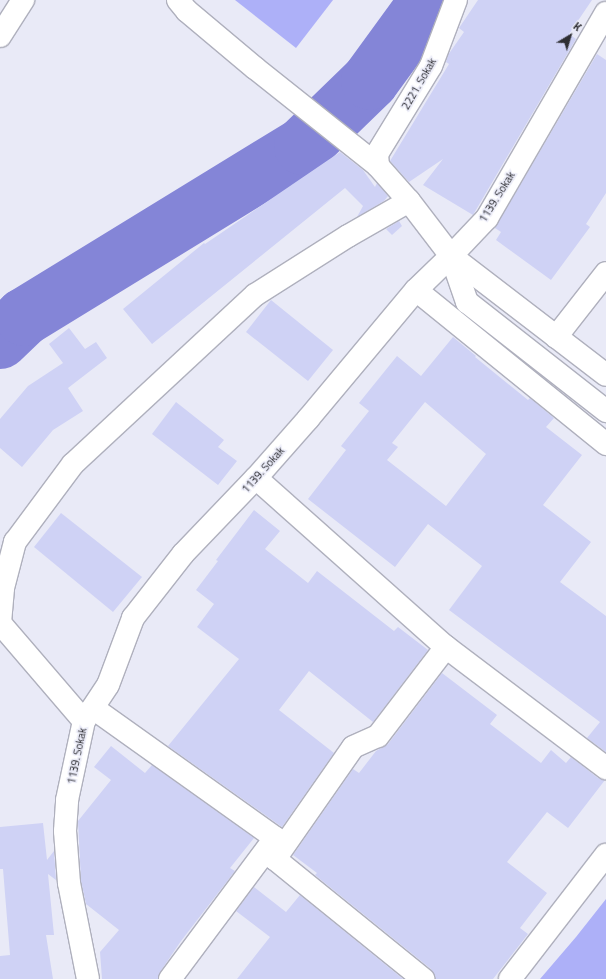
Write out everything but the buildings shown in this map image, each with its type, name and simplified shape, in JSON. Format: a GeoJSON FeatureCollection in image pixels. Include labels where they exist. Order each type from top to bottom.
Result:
{"type":"FeatureCollection","features":[{"type":"Feature","properties":{"kind":"street"},"geometry":{"type":"LineString","coordinates":[[164,0],[182,5],[255,68],[378,166],[409,201],[452,256],[606,375]]}},
{"type":"Feature","properties":{"kind":"street","name":"2221. Sokak"},"geometry":{"type":"LineString","coordinates":[[378,166],[377,154],[431,66],[456,0]]}},
{"type":"Feature","properties":{"kind":"street"},"geometry":{"type":"LineString","coordinates":[[0,36],[24,1]]}},
{"type":"Feature","properties":{"kind":"street","name":"1139. Sokak"},"geometry":{"type":"LineString","coordinates":[[88,979],[69,883],[65,831],[67,800],[88,714],[108,685],[133,618],[183,554],[256,478],[308,419],[416,290],[452,256],[486,218],[606,13]]}},
{"type":"Feature","properties":{"kind":"street"},"geometry":{"type":"LineString","coordinates":[[409,201],[348,236],[255,295],[72,464],[15,542],[3,588],[0,623],[88,714],[275,848],[423,979]]}},
{"type":"Feature","properties":{"kind":"street"},"geometry":{"type":"LineString","coordinates":[[452,256],[467,302],[606,412]]}},
{"type":"Feature","properties":{"kind":"street"},"geometry":{"type":"LineString","coordinates":[[538,358],[606,273]]}},
{"type":"Feature","properties":{"kind":"street"},"geometry":{"type":"LineString","coordinates":[[416,290],[606,444]]}},
{"type":"Feature","properties":{"kind":"street"},"geometry":{"type":"LineString","coordinates":[[256,478],[446,647],[606,768]]}},
{"type":"Feature","properties":{"kind":"street"},"geometry":{"type":"LineString","coordinates":[[170,979],[275,848],[353,747],[378,736],[446,647]]}},
{"type":"Feature","properties":{"kind":"street"},"geometry":{"type":"LineString","coordinates":[[510,979],[606,855]]}},
{"type":"Feature","properties":{"kind":"shaded area"},"geometry":{"type":"Polygon","coordinates":[[[235,0],[333,0],[296,48],[235,0]]]}},
{"type":"Feature","properties":{"kind":"shaded area"},"geometry":{"type":"Polygon","coordinates":[[[606,899],[606,979],[540,979],[576,937],[606,899]]]}},
{"type":"Feature","properties":{"kind":"waterway"},"geometry":{"type":"LineString","coordinates":[[0,340],[24,317],[303,146],[370,81],[429,0]]}}]}
